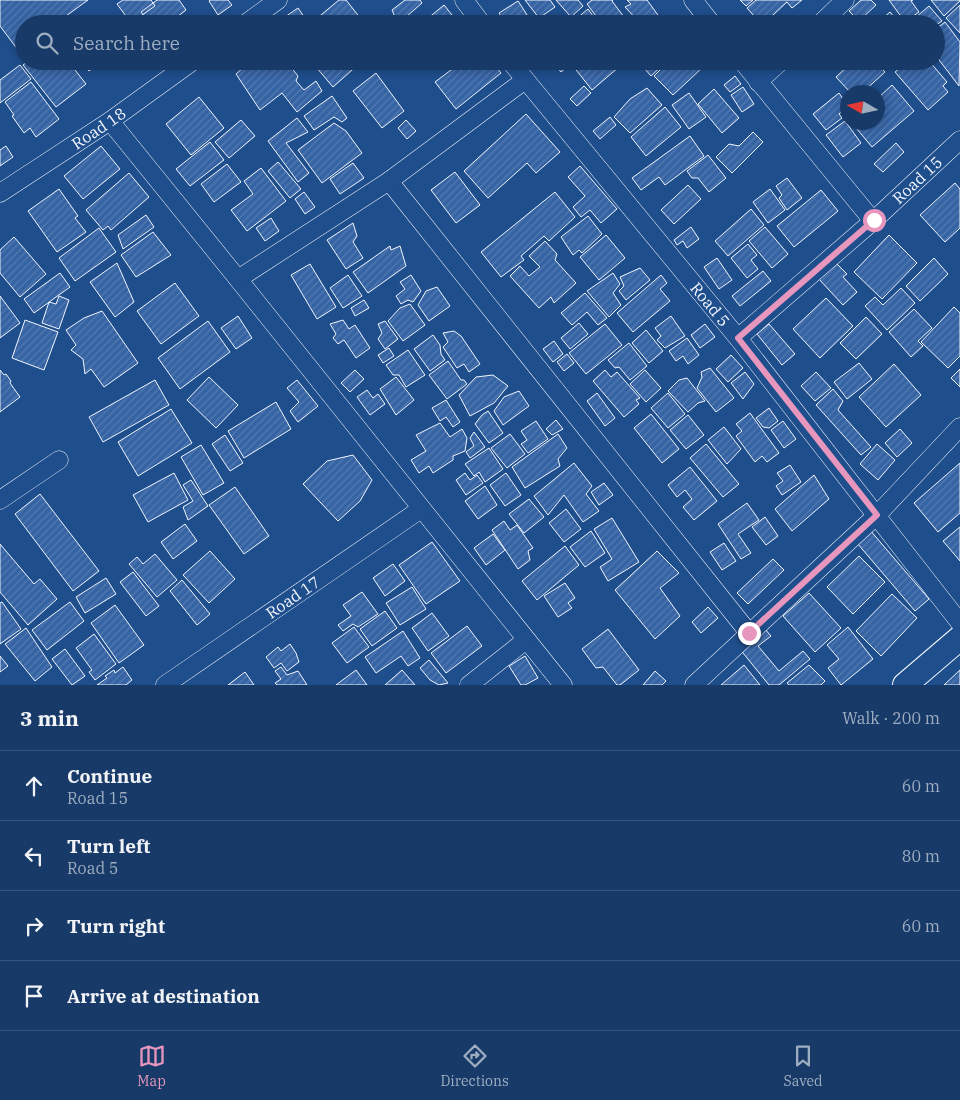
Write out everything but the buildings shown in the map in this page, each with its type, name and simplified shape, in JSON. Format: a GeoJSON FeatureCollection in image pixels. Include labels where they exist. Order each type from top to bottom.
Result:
{"type":"FeatureCollection","features":[{"type":"Feature","properties":{"kind":"main road"},"geometry":{"type":"LineString","coordinates":[[905,685],[960,638]]}},
{"type":"Feature","properties":{"kind":"street"},"geometry":{"type":"LineString","coordinates":[[257,15],[278,0]]}},
{"type":"Feature","properties":{"kind":"street"},"geometry":{"type":"LineString","coordinates":[[464,0],[475,15]]}},
{"type":"Feature","properties":{"kind":"street"},"geometry":{"type":"LineString","coordinates":[[693,0],[705,15]]}},
{"type":"Feature","properties":{"kind":"street"},"geometry":{"type":"LineString","coordinates":[[829,15],[845,0]]}},
{"type":"Feature","properties":{"kind":"street","name":"Road 18"},"geometry":{"type":"LineString","coordinates":[[0,193],[110,121],[181,70]]}},
{"type":"Feature","properties":{"kind":"street","name":"Road 5"},"geometry":{"type":"LineString","coordinates":[[517,70],[738,338],[960,624]]}},
{"type":"Feature","properties":{"kind":"street"},"geometry":{"type":"LineString","coordinates":[[749,70],[874,220]]}},
{"type":"Feature","properties":{"kind":"street"},"geometry":{"type":"LineString","coordinates":[[758,82],[771,70]]}},
{"type":"Feature","properties":{"kind":"street"},"geometry":{"type":"LineString","coordinates":[[238,279],[389,181],[525,80]]}},
{"type":"Feature","properties":{"kind":"street"},"geometry":{"type":"LineString","coordinates":[[110,121],[563,685]]}},
{"type":"Feature","properties":{"kind":"street","name":"Road 15"},"geometry":{"type":"LineString","coordinates":[[738,338],[874,220],[960,140]]}},
{"type":"Feature","properties":{"kind":"street"},"geometry":{"type":"LineString","coordinates":[[389,181],[749,633]]}},
{"type":"Feature","properties":{"kind":"street"},"geometry":{"type":"LineString","coordinates":[[694,685],[877,515],[960,428]]}},
{"type":"Feature","properties":{"kind":"street"},"geometry":{"type":"LineString","coordinates":[[0,500],[59,460]]}},
{"type":"Feature","properties":{"kind":"street","name":"Road 17"},"geometry":{"type":"LineString","coordinates":[[165,685],[421,509]]}},
{"type":"Feature","properties":{"kind":"street"},"geometry":{"type":"LineString","coordinates":[[470,685],[526,640]]}},
{"type":"Feature","properties":{"kind":"route"},"geometry":{"type":"LineString","coordinates":[[749,633],[877,515],[738,338],[874,220]]}}]}
